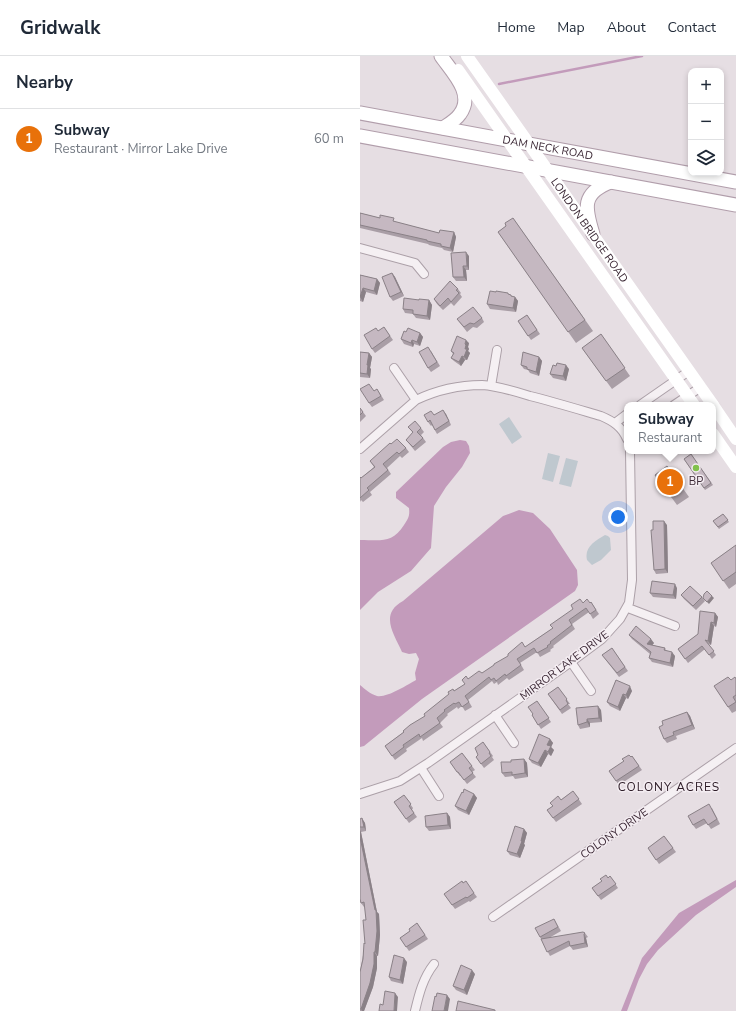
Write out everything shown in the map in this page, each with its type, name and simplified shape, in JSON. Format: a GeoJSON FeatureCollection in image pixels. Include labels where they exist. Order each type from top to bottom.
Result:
{"type":"FeatureCollection","features":[{"type":"Feature","properties":{"kind":"main road"},"geometry":{"type":"LineString","coordinates":[[441,56],[463,88],[465,100],[460,114],[443,128]]}},
{"type":"Feature","properties":{"kind":"main road","name":"LONDON BRIDGE ROAD"},"geometry":{"type":"LineString","coordinates":[[448,56],[691,400]]}},
{"type":"Feature","properties":{"kind":"main road","name":"LONDON BRIDGE ROAD"},"geometry":{"type":"LineString","coordinates":[[467,56],[594,234],[711,402]]}},
{"type":"Feature","properties":{"kind":"main road","name":"DAM NECK ROAD"},"geometry":{"type":"LineString","coordinates":[[360,113],[736,182]]}},
{"type":"Feature","properties":{"kind":"main road","name":"DAM NECK ROAD"},"geometry":{"type":"LineString","coordinates":[[360,136],[736,205]]}},
{"type":"Feature","properties":{"kind":"main road"},"geometry":{"type":"LineString","coordinates":[[594,234],[588,217],[588,201],[593,191],[600,186],[611,182]]}},
{"type":"Feature","properties":{"kind":"main road","name":"LONDON BRIDGE ROAD"},"geometry":{"type":"LineString","coordinates":[[716,409],[736,439]]}},
{"type":"Feature","properties":{"kind":"main road"},"geometry":{"type":"LineString","coordinates":[[716,438],[736,467]]}},
{"type":"Feature","properties":{"kind":"street"},"geometry":{"type":"LineString","coordinates":[[360,248],[415,263],[424,274]]}},
{"type":"Feature","properties":{"kind":"street"},"geometry":{"type":"LineString","coordinates":[[491,386],[497,350]]}},
{"type":"Feature","properties":{"kind":"street"},"geometry":{"type":"LineString","coordinates":[[394,368],[416,400]]}},
{"type":"Feature","properties":{"kind":"street"},"geometry":{"type":"LineString","coordinates":[[644,402],[689,371]]}},
{"type":"Feature","properties":{"kind":"street"},"geometry":{"type":"LineString","coordinates":[[360,449],[416,400],[427,395],[463,386],[491,386],[601,416],[615,423],[624,434]]}},
{"type":"Feature","properties":{"kind":"street"},"geometry":{"type":"LineString","coordinates":[[691,400],[700,387]]}},
{"type":"Feature","properties":{"kind":"street"},"geometry":{"type":"LineString","coordinates":[[615,423],[624,416]]}},
{"type":"Feature","properties":{"kind":"street","name":"MIRROR LAKE DRIVE"},"geometry":{"type":"LineString","coordinates":[[360,794],[400,781],[421,768],[602,639],[620,619],[628,608],[632,580],[630,454]]}},
{"type":"Feature","properties":{"kind":"street"},"geometry":{"type":"LineString","coordinates":[[628,608],[675,626]]}},
{"type":"Feature","properties":{"kind":"street"},"geometry":{"type":"LineString","coordinates":[[571,662],[591,691]]}},
{"type":"Feature","properties":{"kind":"street"},"geometry":{"type":"LineString","coordinates":[[495,715],[514,744]]}},
{"type":"Feature","properties":{"kind":"street","name":"COLONY DRIVE"},"geometry":{"type":"LineString","coordinates":[[493,917],[736,748]]}},
{"type":"Feature","properties":{"kind":"street"},"geometry":{"type":"LineString","coordinates":[[421,768],[439,796]]}},
{"type":"Feature","properties":{"kind":"street"},"geometry":{"type":"LineString","coordinates":[[415,1011],[423,984],[428,972],[434,964]]}},
{"type":"Feature","properties":{"kind":"shaded area"},"geometry":{"type":"Polygon","coordinates":[[[509,417],[522,437],[512,444],[499,424],[509,417]]]}},
{"type":"Feature","properties":{"kind":"shaded area"},"geometry":{"type":"Polygon","coordinates":[[[460,440],[466,441],[469,446],[470,453],[462,467],[446,487],[434,506],[431,548],[411,571],[378,592],[360,610],[360,540],[385,540],[395,535],[399,531],[408,517],[409,508],[396,498],[396,492],[443,447],[451,442],[460,440]]]}},
{"type":"Feature","properties":{"kind":"shaded area"},"geometry":{"type":"Polygon","coordinates":[[[548,453],[560,456],[553,482],[542,479],[548,453]]]}},
{"type":"Feature","properties":{"kind":"shaded area"},"geometry":{"type":"Polygon","coordinates":[[[566,458],[578,461],[571,487],[559,484],[566,458]]]}},
{"type":"Feature","properties":{"kind":"shaded area"},"geometry":{"type":"Polygon","coordinates":[[[519,510],[533,513],[550,529],[577,570],[578,585],[575,591],[422,699],[364,746],[360,747],[360,685],[372,694],[381,696],[397,691],[416,680],[415,673],[419,659],[416,653],[409,654],[402,652],[390,625],[390,618],[396,606],[503,516],[519,510]]]}},
{"type":"Feature","properties":{"kind":"shaded area"},"geometry":{"type":"Polygon","coordinates":[[[605,535],[610,538],[611,550],[601,560],[592,565],[587,560],[587,551],[591,545],[605,535]]]}},
{"type":"Feature","properties":{"kind":"shaded area"},"geometry":{"type":"Polygon","coordinates":[[[736,880],[736,887],[696,915],[658,950],[647,964],[639,979],[627,1011],[621,1011],[642,958],[679,913],[736,880]]]}},
{"type":"Feature","properties":{"kind":"building"},"geometry":{"type":"Polygon","coordinates":[[[360,213],[380,218],[380,215],[394,218],[393,221],[439,233],[440,230],[454,232],[450,248],[427,240],[360,225],[360,213]]]}},
{"type":"Feature","properties":{"kind":"building"},"geometry":{"type":"Polygon","coordinates":[[[513,218],[585,320],[568,332],[498,232],[506,226],[505,223],[513,218]]]}},
{"type":"Feature","properties":{"kind":"building"},"geometry":{"type":"Polygon","coordinates":[[[466,252],[467,266],[463,266],[464,277],[453,277],[451,253],[466,252]]]}},
{"type":"Feature","properties":{"kind":"building"},"geometry":{"type":"Polygon","coordinates":[[[392,273],[401,292],[390,297],[382,277],[392,273]]]}},
{"type":"Feature","properties":{"kind":"building"},"geometry":{"type":"Polygon","coordinates":[[[360,275],[377,279],[374,291],[363,288],[360,297],[360,275]]]}},
{"type":"Feature","properties":{"kind":"building"},"geometry":{"type":"Polygon","coordinates":[[[450,281],[458,289],[456,290],[459,293],[451,302],[448,298],[440,306],[434,299],[450,281]]]}},
{"type":"Feature","properties":{"kind":"building"},"geometry":{"type":"Polygon","coordinates":[[[490,291],[508,293],[515,297],[513,308],[487,304],[490,291]]]}},
{"type":"Feature","properties":{"kind":"building"},"geometry":{"type":"Polygon","coordinates":[[[404,298],[429,300],[427,316],[413,314],[413,310],[403,309],[404,298]]]}},
{"type":"Feature","properties":{"kind":"building"},"geometry":{"type":"Polygon","coordinates":[[[473,307],[482,318],[474,324],[470,323],[464,327],[457,319],[473,307]]]}},
{"type":"Feature","properties":{"kind":"building"},"geometry":{"type":"Polygon","coordinates":[[[527,315],[537,330],[528,336],[518,321],[527,315]]]}},
{"type":"Feature","properties":{"kind":"building"},"geometry":{"type":"Polygon","coordinates":[[[384,327],[390,336],[372,349],[364,335],[376,328],[378,331],[384,327]]]}},
{"type":"Feature","properties":{"kind":"building"},"geometry":{"type":"Polygon","coordinates":[[[408,328],[420,333],[417,342],[412,340],[411,343],[401,339],[404,331],[406,332],[408,328]]]}},
{"type":"Feature","properties":{"kind":"building"},"geometry":{"type":"Polygon","coordinates":[[[601,334],[625,368],[606,381],[582,348],[601,334]]]}},
{"type":"Feature","properties":{"kind":"building"},"geometry":{"type":"Polygon","coordinates":[[[457,336],[466,340],[465,349],[467,349],[464,357],[462,356],[459,362],[451,358],[454,353],[451,351],[457,336]]]}},
{"type":"Feature","properties":{"kind":"building"},"geometry":{"type":"Polygon","coordinates":[[[428,347],[437,362],[428,368],[419,352],[428,347]]]}},
{"type":"Feature","properties":{"kind":"building"},"geometry":{"type":"Polygon","coordinates":[[[360,352],[369,353],[367,374],[360,373],[360,352]]]}},
{"type":"Feature","properties":{"kind":"building"},"geometry":{"type":"Polygon","coordinates":[[[523,352],[539,357],[536,372],[521,365],[523,352]]]}},
{"type":"Feature","properties":{"kind":"building"},"geometry":{"type":"Polygon","coordinates":[[[557,363],[566,365],[563,376],[550,374],[553,365],[556,366],[557,363]]]}},
{"type":"Feature","properties":{"kind":"building"},"geometry":{"type":"Polygon","coordinates":[[[369,384],[374,391],[377,389],[381,396],[369,403],[360,389],[369,384]]]}},
{"type":"Feature","properties":{"kind":"building"},"geometry":{"type":"Polygon","coordinates":[[[360,408],[363,412],[360,415],[360,408]]]}},
{"type":"Feature","properties":{"kind":"building"},"geometry":{"type":"Polygon","coordinates":[[[443,410],[449,421],[435,430],[430,420],[428,422],[424,415],[431,411],[434,415],[443,410]]]}},
{"type":"Feature","properties":{"kind":"building"},"geometry":{"type":"Polygon","coordinates":[[[415,421],[421,428],[417,432],[423,438],[413,447],[406,440],[413,432],[408,427],[415,421]]]}},
{"type":"Feature","properties":{"kind":"building"},"geometry":{"type":"Polygon","coordinates":[[[397,439],[406,448],[399,454],[397,452],[383,464],[388,470],[367,488],[369,490],[360,498],[360,477],[361,478],[375,467],[370,461],[390,443],[391,444],[397,439]]]}},
{"type":"Feature","properties":{"kind":"building","name":"BP"},"geometry":{"type":"Polygon","coordinates":[[[691,454],[711,483],[704,488],[684,459],[691,454]]]}},
{"type":"Feature","properties":{"kind":"building"},"geometry":{"type":"Polygon","coordinates":[[[667,466],[683,489],[671,497],[655,475],[667,466]]]}},
{"type":"Feature","properties":{"kind":"building"},"geometry":{"type":"Polygon","coordinates":[[[723,514],[728,520],[718,527],[713,521],[723,514]]]}},
{"type":"Feature","properties":{"kind":"building"},"geometry":{"type":"Polygon","coordinates":[[[653,521],[664,521],[665,569],[654,570],[651,530],[653,530],[653,521]]]}},
{"type":"Feature","properties":{"kind":"building"},"geometry":{"type":"Polygon","coordinates":[[[736,545],[736,572],[723,581],[711,563],[736,545]]]}},
{"type":"Feature","properties":{"kind":"building"},"geometry":{"type":"Polygon","coordinates":[[[652,581],[675,584],[673,595],[650,593],[652,581]]]}},
{"type":"Feature","properties":{"kind":"building"},"geometry":{"type":"Polygon","coordinates":[[[690,586],[702,597],[693,606],[681,595],[690,586]]]}},
{"type":"Feature","properties":{"kind":"building"},"geometry":{"type":"Polygon","coordinates":[[[707,591],[712,596],[707,602],[703,598],[707,591]]]}},
{"type":"Feature","properties":{"kind":"building"},"geometry":{"type":"Polygon","coordinates":[[[580,599],[583,603],[587,599],[596,610],[590,614],[586,608],[569,620],[572,625],[550,642],[551,643],[547,646],[548,647],[537,653],[534,648],[517,659],[521,665],[506,676],[505,674],[496,681],[494,678],[491,680],[489,677],[465,696],[469,702],[462,707],[459,702],[454,703],[444,710],[445,711],[437,718],[440,723],[420,737],[419,734],[403,745],[404,747],[392,756],[385,746],[404,732],[403,731],[410,725],[425,716],[424,714],[449,694],[448,692],[453,689],[454,691],[465,684],[462,680],[466,676],[468,679],[479,671],[482,673],[508,656],[508,654],[522,642],[525,647],[553,628],[550,625],[573,609],[571,605],[580,599]]]}},
{"type":"Feature","properties":{"kind":"building"},"geometry":{"type":"Polygon","coordinates":[[[700,611],[715,613],[714,623],[711,622],[708,641],[705,640],[714,651],[709,655],[702,646],[685,659],[678,649],[698,634],[700,611]]]}},
{"type":"Feature","properties":{"kind":"building"},"geometry":{"type":"Polygon","coordinates":[[[636,626],[651,639],[647,644],[665,648],[664,650],[672,652],[670,663],[649,658],[651,652],[629,635],[636,626]]]}},
{"type":"Feature","properties":{"kind":"building"},"geometry":{"type":"Polygon","coordinates":[[[612,648],[625,667],[617,673],[602,655],[612,648]]]}},
{"type":"Feature","properties":{"kind":"building"},"geometry":{"type":"Polygon","coordinates":[[[728,677],[731,680],[735,677],[736,679],[736,695],[733,697],[736,702],[728,707],[714,686],[728,677]]]}},
{"type":"Feature","properties":{"kind":"building"},"geometry":{"type":"Polygon","coordinates":[[[616,680],[630,686],[626,695],[623,694],[618,707],[607,702],[616,680]]]}},
{"type":"Feature","properties":{"kind":"building"},"geometry":{"type":"Polygon","coordinates":[[[558,687],[567,699],[568,704],[560,710],[548,694],[558,687]]]}},
{"type":"Feature","properties":{"kind":"building"},"geometry":{"type":"Polygon","coordinates":[[[537,701],[549,718],[538,725],[528,707],[537,701]]]}},
{"type":"Feature","properties":{"kind":"building"},"geometry":{"type":"Polygon","coordinates":[[[598,706],[599,718],[587,719],[587,722],[578,725],[576,708],[598,706]]]}},
{"type":"Feature","properties":{"kind":"building"},"geometry":{"type":"Polygon","coordinates":[[[687,712],[692,725],[673,732],[674,735],[664,739],[659,727],[663,725],[662,721],[687,712]]]}},
{"type":"Feature","properties":{"kind":"building"},"geometry":{"type":"Polygon","coordinates":[[[539,734],[550,739],[547,745],[551,746],[548,752],[545,750],[538,763],[529,759],[539,734]]]}},
{"type":"Feature","properties":{"kind":"building"},"geometry":{"type":"Polygon","coordinates":[[[483,742],[491,756],[481,764],[476,757],[478,755],[475,748],[483,742]]]}},
{"type":"Feature","properties":{"kind":"building"},"geometry":{"type":"Polygon","coordinates":[[[462,753],[472,766],[469,768],[473,773],[464,780],[450,762],[462,753]]]}},
{"type":"Feature","properties":{"kind":"building"},"geometry":{"type":"Polygon","coordinates":[[[629,755],[631,757],[632,756],[639,766],[616,781],[609,771],[624,761],[622,759],[629,755]]]}},
{"type":"Feature","properties":{"kind":"building"},"geometry":{"type":"Polygon","coordinates":[[[524,759],[525,773],[512,775],[512,772],[502,773],[501,762],[511,762],[511,760],[524,759]]]}},
{"type":"Feature","properties":{"kind":"building"},"geometry":{"type":"Polygon","coordinates":[[[464,789],[474,794],[466,811],[455,806],[464,789]]]}},
{"type":"Feature","properties":{"kind":"building"},"geometry":{"type":"Polygon","coordinates":[[[573,791],[579,799],[553,818],[547,810],[553,806],[550,803],[558,796],[561,800],[573,791]]]}},
{"type":"Feature","properties":{"kind":"building"},"geometry":{"type":"Polygon","coordinates":[[[404,795],[411,804],[409,806],[414,813],[406,819],[394,802],[404,795]]]}},
{"type":"Feature","properties":{"kind":"building"},"geometry":{"type":"Polygon","coordinates":[[[709,804],[717,819],[708,825],[704,819],[693,825],[688,816],[709,804]]]}},
{"type":"Feature","properties":{"kind":"building"},"geometry":{"type":"Polygon","coordinates":[[[447,813],[448,825],[426,827],[425,816],[447,813]]]}},
{"type":"Feature","properties":{"kind":"building"},"geometry":{"type":"Polygon","coordinates":[[[362,818],[364,827],[360,827],[360,819],[362,818]]]}},
{"type":"Feature","properties":{"kind":"building"},"geometry":{"type":"Polygon","coordinates":[[[515,826],[524,829],[522,841],[517,854],[507,851],[515,826]]]}},
{"type":"Feature","properties":{"kind":"building"},"geometry":{"type":"Polygon","coordinates":[[[664,836],[673,848],[656,860],[648,848],[664,836]]]}},
{"type":"Feature","properties":{"kind":"building"},"geometry":{"type":"Polygon","coordinates":[[[360,837],[376,910],[377,931],[374,964],[370,983],[361,1009],[360,972],[364,943],[365,944],[363,920],[366,920],[364,902],[361,903],[360,899],[360,837]]]}},
{"type":"Feature","properties":{"kind":"building"},"geometry":{"type":"Polygon","coordinates":[[[606,875],[608,878],[610,876],[616,884],[598,896],[592,888],[602,881],[600,879],[606,875]]]}},
{"type":"Feature","properties":{"kind":"building"},"geometry":{"type":"Polygon","coordinates":[[[462,881],[463,883],[466,881],[474,893],[452,905],[444,894],[462,881]]]}},
{"type":"Feature","properties":{"kind":"building"},"geometry":{"type":"Polygon","coordinates":[[[554,919],[558,927],[540,937],[535,928],[554,919]]]}},
{"type":"Feature","properties":{"kind":"building"},"geometry":{"type":"Polygon","coordinates":[[[417,923],[425,935],[406,947],[400,938],[410,931],[409,929],[417,923]]]}},
{"type":"Feature","properties":{"kind":"building"},"geometry":{"type":"Polygon","coordinates":[[[583,932],[585,933],[585,943],[570,946],[569,941],[547,952],[541,939],[583,932]]]}},
{"type":"Feature","properties":{"kind":"building"},"geometry":{"type":"Polygon","coordinates":[[[394,955],[404,958],[400,980],[389,977],[394,955]]]}},
{"type":"Feature","properties":{"kind":"building"},"geometry":{"type":"Polygon","coordinates":[[[461,965],[472,970],[464,990],[453,986],[461,965]]]}},
{"type":"Feature","properties":{"kind":"building"},"geometry":{"type":"Polygon","coordinates":[[[385,991],[395,993],[394,1011],[379,1011],[380,1004],[383,1005],[385,991]]]}},
{"type":"Feature","properties":{"kind":"building"},"geometry":{"type":"Polygon","coordinates":[[[437,993],[447,995],[444,1011],[432,1011],[437,993]]]}},
{"type":"Feature","properties":{"kind":"building"},"geometry":{"type":"Polygon","coordinates":[[[458,1001],[495,1010],[495,1011],[456,1011],[458,1001]]]}},
{"type":"Feature","properties":{"kind":"waterway"},"geometry":{"type":"LineString","coordinates":[[499,84],[642,56]]}},
{"type":"Feature","properties":{"kind":"place","name":"BP"},"geometry":{"type":"Point","coordinates":[696,468]}},
{"type":"Feature","properties":{"kind":"place","name":"Subway"},"geometry":{"type":"Point","coordinates":[670,482]}},
{"type":"Feature","properties":{"kind":"district","name":"COLONY ACRES"},"geometry":{"type":"Point","coordinates":[669,787]}}]}
